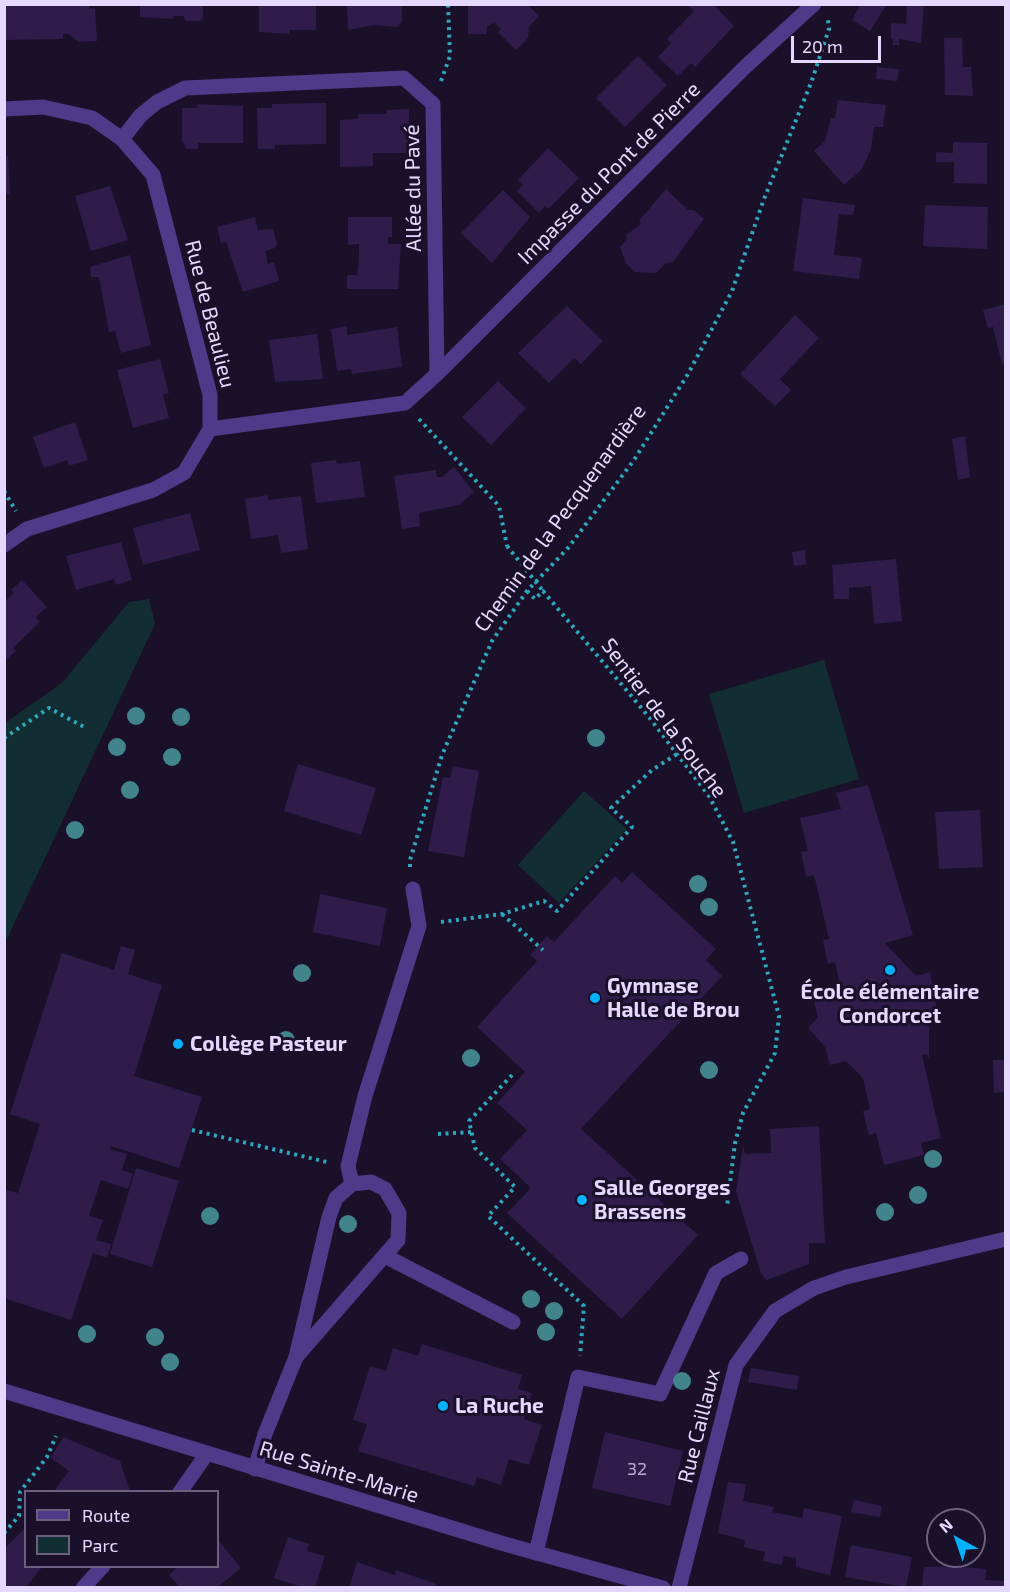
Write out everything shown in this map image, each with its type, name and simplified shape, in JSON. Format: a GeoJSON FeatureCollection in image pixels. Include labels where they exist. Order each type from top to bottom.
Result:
{"type":"FeatureCollection","features":[{"type":"Feature","properties":{"kind":"street","name":"Impasse du Pont de Pierre"},"geometry":{"type":"LineString","coordinates":[[437,374],[744,68],[814,4]]}},
{"type":"Feature","properties":{"kind":"street","name":"Allée du Pavé"},"geometry":{"type":"LineString","coordinates":[[122,139],[141,115],[157,102],[171,92],[193,87],[405,78],[433,104],[437,374]]}},
{"type":"Feature","properties":{"kind":"street","name":"Rue de Beaulieu"},"geometry":{"type":"LineString","coordinates":[[4,109],[43,107],[93,118],[122,139],[153,175],[210,395],[210,429]]}},
{"type":"Feature","properties":{"kind":"street"},"geometry":{"type":"LineString","coordinates":[[4,545],[27,529],[153,490],[184,473],[210,429],[405,403],[437,374]]}},
{"type":"Feature","properties":{"kind":"street"},"geometry":{"type":"LineString","coordinates":[[352,1184],[348,1166],[365,1096],[419,926],[413,889]]}},
{"type":"Feature","properties":{"kind":"street"},"geometry":{"type":"LineString","coordinates":[[255,1469],[265,1434],[296,1357],[329,1217],[336,1198],[352,1184],[371,1182],[385,1190],[399,1214],[398,1240],[296,1357]]}},
{"type":"Feature","properties":{"kind":"street","name":"Rue Caillaux"},"geometry":{"type":"LineString","coordinates":[[679,1587],[736,1365],[775,1311],[814,1288],[846,1277],[1005,1239]]}},
{"type":"Feature","properties":{"kind":"street"},"geometry":{"type":"LineString","coordinates":[[385,1256],[513,1322]]}},
{"type":"Feature","properties":{"kind":"street"},"geometry":{"type":"LineString","coordinates":[[536,1553],[578,1377],[660,1394],[716,1273],[741,1259]]}},
{"type":"Feature","properties":{"kind":"street","name":"Rue Sainte-Marie"},"geometry":{"type":"LineString","coordinates":[[4,1391],[207,1455],[536,1553],[663,1587]]}},
{"type":"Feature","properties":{"kind":"street"},"geometry":{"type":"LineString","coordinates":[[181,1490],[207,1455]]}},
{"type":"Feature","properties":{"kind":"street"},"geometry":{"type":"LineString","coordinates":[[83,1587],[101,1568]]}},
{"type":"Feature","properties":{"kind":"path"},"geometry":{"type":"LineString","coordinates":[[433,104],[450,56],[448,4]]}},
{"type":"Feature","properties":{"kind":"path","name":"Chemin de la Pecquenardière"},"geometry":{"type":"LineString","coordinates":[[413,889],[410,860],[442,754],[492,640],[527,591],[568,548],[634,460],[688,374],[732,291],[764,199],[811,83],[829,29]]}},
{"type":"Feature","properties":{"kind":"path","name":"Sentier de la Souche"},"geometry":{"type":"LineString","coordinates":[[405,403],[499,506],[507,546],[677,754],[709,796],[733,842],[779,1016],[775,1053],[743,1113],[735,1143],[727,1207]]}},
{"type":"Feature","properties":{"kind":"path"},"geometry":{"type":"LineString","coordinates":[[527,591],[535,599],[543,591]]}},
{"type":"Feature","properties":{"kind":"path"},"geometry":{"type":"LineString","coordinates":[[4,738],[49,708],[86,728]]}},
{"type":"Feature","properties":{"kind":"path"},"geometry":{"type":"LineString","coordinates":[[419,926],[502,914],[544,901],[557,911],[632,827],[611,808],[652,771],[677,754]]}},
{"type":"Feature","properties":{"kind":"path"},"geometry":{"type":"LineString","coordinates":[[502,914],[543,950]]}},
{"type":"Feature","properties":{"kind":"path"},"geometry":{"type":"LineString","coordinates":[[512,1076],[470,1121],[476,1148],[515,1187],[488,1216],[584,1306],[578,1377]]}},
{"type":"Feature","properties":{"kind":"path"},"geometry":{"type":"LineString","coordinates":[[192,1130],[348,1166]]}},
{"type":"Feature","properties":{"kind":"path"},"geometry":{"type":"LineString","coordinates":[[438,1134],[472,1132]]}},
{"type":"Feature","properties":{"kind":"path"},"geometry":{"type":"LineString","coordinates":[[4,1533],[19,1516],[20,1492],[47,1457],[56,1436]]}},
{"type":"Feature","properties":{"kind":"green space"},"geometry":{"type":"Polygon","coordinates":[[[149,599],[155,624],[5,943],[5,723],[62,683],[129,602],[149,599]]]}},
{"type":"Feature","properties":{"kind":"green space"},"geometry":{"type":"Polygon","coordinates":[[[824,660],[859,779],[744,813],[709,694],[824,660]]]}},
{"type":"Feature","properties":{"kind":"green space"},"geometry":{"type":"Polygon","coordinates":[[[584,791],[627,829],[559,903],[518,865],[584,791]]]}},
{"type":"Feature","properties":{"kind":"building"},"geometry":{"type":"Polygon","coordinates":[[[4,4],[89,4],[89,9],[95,8],[97,41],[78,42],[69,34],[63,34],[63,39],[4,40],[4,4]]]}},
{"type":"Feature","properties":{"kind":"building"},"geometry":{"type":"Polygon","coordinates":[[[140,4],[203,4],[203,18],[200,21],[186,21],[183,16],[173,16],[173,19],[140,17],[140,4]]]}},
{"type":"Feature","properties":{"kind":"building"},"geometry":{"type":"Polygon","coordinates":[[[259,4],[316,4],[316,30],[289,30],[289,34],[259,32],[259,4]]]}},
{"type":"Feature","properties":{"kind":"building"},"geometry":{"type":"Polygon","coordinates":[[[347,4],[402,4],[402,22],[397,27],[373,25],[348,30],[347,4]]]}},
{"type":"Feature","properties":{"kind":"building"},"geometry":{"type":"Polygon","coordinates":[[[468,4],[527,4],[539,16],[529,27],[528,38],[516,50],[498,32],[501,29],[494,23],[487,26],[487,34],[468,34],[468,4]]]}},
{"type":"Feature","properties":{"kind":"building"},"geometry":{"type":"Polygon","coordinates":[[[686,4],[713,4],[734,26],[695,67],[691,63],[678,76],[658,57],[671,43],[667,39],[694,11],[686,4]]]}},
{"type":"Feature","properties":{"kind":"building"},"geometry":{"type":"Polygon","coordinates":[[[861,4],[887,4],[870,31],[852,20],[861,4]]]}},
{"type":"Feature","properties":{"kind":"building"},"geometry":{"type":"Polygon","coordinates":[[[907,4],[924,4],[921,43],[899,39],[899,45],[893,45],[891,23],[906,24],[907,4]]]}},
{"type":"Feature","properties":{"kind":"building"},"geometry":{"type":"Polygon","coordinates":[[[944,38],[962,38],[963,67],[971,67],[973,96],[945,95],[944,38]]]}},
{"type":"Feature","properties":{"kind":"building"},"geometry":{"type":"Polygon","coordinates":[[[638,56],[667,85],[625,127],[596,98],[638,56]]]}},
{"type":"Feature","properties":{"kind":"building"},"geometry":{"type":"Polygon","coordinates":[[[877,67],[899,69],[897,81],[876,79],[877,67]]]}},
{"type":"Feature","properties":{"kind":"building"},"geometry":{"type":"Polygon","coordinates":[[[838,100],[886,105],[883,127],[874,127],[871,149],[862,169],[844,185],[814,151],[825,141],[831,118],[835,118],[838,100]]]}},
{"type":"Feature","properties":{"kind":"building"},"geometry":{"type":"Polygon","coordinates":[[[326,103],[326,144],[275,145],[275,149],[258,149],[257,108],[272,108],[272,104],[326,103]]]}},
{"type":"Feature","properties":{"kind":"building"},"geometry":{"type":"Polygon","coordinates":[[[197,104],[243,106],[243,143],[198,143],[198,149],[187,149],[182,141],[182,108],[198,108],[197,104]]]}},
{"type":"Feature","properties":{"kind":"building"},"geometry":{"type":"Polygon","coordinates":[[[409,109],[409,153],[373,153],[373,166],[340,167],[340,120],[358,119],[358,114],[387,114],[387,110],[409,109]]]}},
{"type":"Feature","properties":{"kind":"building"},"geometry":{"type":"Polygon","coordinates":[[[953,142],[987,143],[987,184],[954,183],[954,162],[936,162],[936,152],[953,153],[953,142]]]}},
{"type":"Feature","properties":{"kind":"building"},"geometry":{"type":"Polygon","coordinates":[[[548,148],[579,178],[548,209],[545,206],[539,213],[517,191],[523,185],[518,180],[548,148]]]}},
{"type":"Feature","properties":{"kind":"building"},"geometry":{"type":"Polygon","coordinates":[[[8,156],[10,194],[4,194],[4,157],[8,156]]]}},
{"type":"Feature","properties":{"kind":"building"},"geometry":{"type":"Polygon","coordinates":[[[110,186],[128,240],[91,251],[75,196],[110,186]]]}},
{"type":"Feature","properties":{"kind":"building"},"geometry":{"type":"Polygon","coordinates":[[[666,189],[688,210],[694,210],[704,219],[673,262],[666,263],[656,273],[634,272],[626,263],[620,247],[627,239],[626,235],[641,224],[639,221],[666,189]]]}},
{"type":"Feature","properties":{"kind":"building"},"geometry":{"type":"Polygon","coordinates":[[[503,190],[530,217],[492,263],[461,233],[503,190]]]}},
{"type":"Feature","properties":{"kind":"building"},"geometry":{"type":"Polygon","coordinates":[[[803,198],[855,205],[853,215],[839,214],[834,255],[862,258],[859,279],[793,271],[803,198]]]}},
{"type":"Feature","properties":{"kind":"building"},"geometry":{"type":"Polygon","coordinates":[[[925,205],[988,207],[987,249],[923,246],[925,205]]]}},
{"type":"Feature","properties":{"kind":"building"},"geometry":{"type":"Polygon","coordinates":[[[255,217],[258,230],[273,229],[277,244],[275,248],[265,251],[268,264],[274,262],[279,281],[243,292],[226,242],[221,243],[217,227],[255,217]]]}},
{"type":"Feature","properties":{"kind":"building"},"geometry":{"type":"Polygon","coordinates":[[[348,217],[392,217],[392,237],[388,237],[388,244],[401,244],[398,289],[347,289],[347,275],[357,275],[359,261],[359,244],[348,245],[348,217]]]}},
{"type":"Feature","properties":{"kind":"building"},"geometry":{"type":"Polygon","coordinates":[[[130,255],[151,345],[121,353],[115,331],[109,332],[99,277],[91,277],[90,267],[130,255]]]}},
{"type":"Feature","properties":{"kind":"building"},"geometry":{"type":"Polygon","coordinates":[[[1005,304],[1005,363],[1002,364],[993,327],[988,328],[983,310],[1005,304]]]}},
{"type":"Feature","properties":{"kind":"building"},"geometry":{"type":"Polygon","coordinates":[[[567,306],[603,341],[581,364],[574,358],[549,383],[518,353],[567,306]]]}},
{"type":"Feature","properties":{"kind":"building"},"geometry":{"type":"Polygon","coordinates":[[[795,315],[819,338],[780,379],[791,390],[775,406],[740,374],[795,315]]]}},
{"type":"Feature","properties":{"kind":"building"},"geometry":{"type":"Polygon","coordinates":[[[347,326],[347,335],[397,327],[402,367],[352,374],[351,369],[337,371],[331,329],[347,326]]]}},
{"type":"Feature","properties":{"kind":"building"},"geometry":{"type":"Polygon","coordinates":[[[317,334],[323,379],[275,382],[269,340],[317,334]]]}},
{"type":"Feature","properties":{"kind":"building"},"geometry":{"type":"Polygon","coordinates":[[[160,359],[169,393],[163,395],[169,418],[133,428],[117,370],[160,359]]]}},
{"type":"Feature","properties":{"kind":"building"},"geometry":{"type":"Polygon","coordinates":[[[498,381],[526,408],[491,445],[462,417],[498,381]]]}},
{"type":"Feature","properties":{"kind":"building"},"geometry":{"type":"Polygon","coordinates":[[[75,422],[88,460],[69,466],[67,460],[44,468],[33,437],[75,422]]]}},
{"type":"Feature","properties":{"kind":"building"},"geometry":{"type":"Polygon","coordinates":[[[965,436],[970,477],[958,480],[952,439],[965,436]]]}},
{"type":"Feature","properties":{"kind":"building"},"geometry":{"type":"Polygon","coordinates":[[[336,460],[337,464],[360,461],[365,497],[316,503],[311,463],[336,460]]]}},
{"type":"Feature","properties":{"kind":"building"},"geometry":{"type":"Polygon","coordinates":[[[454,467],[474,492],[459,505],[419,513],[420,526],[402,529],[394,476],[436,470],[437,477],[442,477],[454,467]]]}},
{"type":"Feature","properties":{"kind":"building"},"geometry":{"type":"Polygon","coordinates":[[[268,495],[268,500],[301,496],[308,549],[281,553],[278,535],[251,539],[245,499],[268,495]]]}},
{"type":"Feature","properties":{"kind":"building"},"geometry":{"type":"Polygon","coordinates":[[[190,513],[200,550],[143,565],[133,528],[190,513]]]}},
{"type":"Feature","properties":{"kind":"building"},"geometry":{"type":"Polygon","coordinates":[[[121,542],[132,580],[116,585],[114,579],[76,590],[66,556],[121,542]]]}},
{"type":"Feature","properties":{"kind":"building"},"geometry":{"type":"Polygon","coordinates":[[[805,550],[806,564],[794,566],[792,552],[805,550]]]}},
{"type":"Feature","properties":{"kind":"building"},"geometry":{"type":"Polygon","coordinates":[[[896,559],[902,621],[874,624],[871,586],[849,588],[849,599],[834,599],[832,565],[896,559]]]}},
{"type":"Feature","properties":{"kind":"building"},"geometry":{"type":"Polygon","coordinates":[[[22,580],[47,607],[36,617],[40,622],[13,648],[16,651],[4,662],[4,602],[14,593],[11,590],[22,580]]]}},
{"type":"Feature","properties":{"kind":"building"},"geometry":{"type":"Polygon","coordinates":[[[298,764],[376,788],[361,835],[284,811],[298,764]]]}},
{"type":"Feature","properties":{"kind":"building"},"geometry":{"type":"Polygon","coordinates":[[[453,766],[479,771],[464,857],[428,851],[443,777],[450,778],[453,766]]]}},
{"type":"Feature","properties":{"kind":"building"},"geometry":{"type":"Polygon","coordinates":[[[868,785],[913,935],[885,943],[916,976],[930,972],[939,1022],[929,1025],[929,1058],[926,1054],[922,1055],[941,1138],[921,1143],[924,1155],[884,1165],[876,1133],[869,1135],[863,1111],[870,1109],[863,1078],[846,1061],[830,1065],[825,1047],[808,1028],[818,1017],[814,1002],[842,995],[835,962],[828,964],[823,940],[829,939],[814,875],[806,877],[801,852],[808,851],[800,818],[841,809],[836,793],[868,785]]]}},
{"type":"Feature","properties":{"kind":"building"},"geometry":{"type":"Polygon","coordinates":[[[980,810],[983,867],[939,869],[935,812],[980,810]]]}},
{"type":"Feature","properties":{"kind":"building"},"geometry":{"type":"Polygon","coordinates":[[[632,872],[716,949],[706,960],[722,976],[581,1129],[698,1235],[622,1319],[507,1213],[531,1188],[500,1159],[527,1130],[497,1103],[525,1072],[477,1027],[537,961],[530,955],[547,936],[554,942],[615,876],[622,883],[632,872]]]}},
{"type":"Feature","properties":{"kind":"building"},"geometry":{"type":"Polygon","coordinates":[[[320,894],[387,908],[380,946],[313,932],[320,894]]]}},
{"type":"Feature","properties":{"kind":"building"},"geometry":{"type":"Polygon","coordinates":[[[121,946],[135,950],[128,974],[162,985],[134,1076],[202,1097],[179,1168],[111,1146],[110,1149],[127,1154],[122,1170],[133,1174],[128,1189],[101,1180],[89,1216],[103,1220],[96,1240],[111,1244],[107,1258],[93,1253],[71,1320],[4,1298],[4,1189],[18,1193],[40,1124],[10,1114],[62,953],[114,970],[121,946]]]}},
{"type":"Feature","properties":{"kind":"building"},"geometry":{"type":"Polygon","coordinates":[[[993,1060],[1005,1060],[1005,1092],[994,1093],[993,1060]]]}},
{"type":"Feature","properties":{"kind":"building"},"geometry":{"type":"Polygon","coordinates":[[[819,1126],[825,1243],[809,1243],[809,1264],[767,1280],[761,1274],[736,1191],[743,1146],[745,1154],[771,1153],[770,1129],[819,1126]]]}},
{"type":"Feature","properties":{"kind":"building"},"geometry":{"type":"Polygon","coordinates":[[[136,1168],[179,1181],[152,1267],[110,1254],[136,1168]]]}},
{"type":"Feature","properties":{"kind":"building","name":"La Ruche"},"geometry":{"type":"Polygon","coordinates":[[[422,1344],[522,1375],[518,1389],[532,1393],[524,1419],[542,1425],[529,1465],[509,1459],[501,1485],[477,1477],[474,1486],[358,1451],[367,1424],[353,1420],[370,1366],[386,1371],[393,1348],[418,1356],[422,1344]]]}},
{"type":"Feature","properties":{"kind":"building"},"geometry":{"type":"Polygon","coordinates":[[[751,1368],[799,1376],[797,1390],[748,1382],[751,1368]]]}},
{"type":"Feature","properties":{"kind":"building"},"geometry":{"type":"Polygon","coordinates":[[[605,1432],[683,1451],[670,1506],[592,1488],[605,1432]]]}},
{"type":"Feature","properties":{"kind":"building"},"geometry":{"type":"Polygon","coordinates":[[[63,1437],[120,1461],[130,1490],[55,1490],[69,1471],[51,1458],[63,1437]]]}},
{"type":"Feature","properties":{"kind":"building"},"geometry":{"type":"Polygon","coordinates":[[[728,1482],[746,1484],[743,1501],[774,1507],[772,1512],[802,1518],[804,1508],[842,1516],[830,1575],[796,1567],[796,1558],[784,1556],[782,1565],[763,1561],[765,1552],[744,1547],[745,1540],[718,1533],[728,1482]]]}},
{"type":"Feature","properties":{"kind":"building"},"geometry":{"type":"Polygon","coordinates":[[[854,1500],[882,1506],[880,1517],[851,1512],[854,1500]]]}},
{"type":"Feature","properties":{"kind":"building"},"geometry":{"type":"Polygon","coordinates":[[[24,1529],[24,1568],[41,1568],[26,1587],[9,1587],[4,1583],[4,1549],[24,1529]]]}},
{"type":"Feature","properties":{"kind":"building"},"geometry":{"type":"Polygon","coordinates":[[[288,1537],[309,1544],[307,1551],[325,1556],[315,1587],[302,1587],[274,1578],[288,1537]]]}},
{"type":"Feature","properties":{"kind":"building"},"geometry":{"type":"Polygon","coordinates":[[[219,1541],[241,1568],[218,1587],[180,1587],[169,1575],[177,1568],[219,1568],[219,1541]]]}},
{"type":"Feature","properties":{"kind":"building"},"geometry":{"type":"Polygon","coordinates":[[[851,1545],[912,1557],[906,1587],[845,1577],[851,1545]]]}},
{"type":"Feature","properties":{"kind":"building"},"geometry":{"type":"Polygon","coordinates":[[[357,1562],[395,1575],[396,1570],[436,1584],[435,1587],[349,1587],[357,1562]]]}},
{"type":"Feature","properties":{"kind":"building"},"geometry":{"type":"Polygon","coordinates":[[[924,1567],[986,1569],[985,1580],[1005,1581],[1005,1587],[922,1587],[924,1567]]]}},
{"type":"Feature","properties":{"kind":"place","name":"École élémentaire Condorcet"},"geometry":{"type":"Point","coordinates":[890,970]}},
{"type":"Feature","properties":{"kind":"place","name":"Gymnase Halle de Brou"},"geometry":{"type":"Point","coordinates":[595,998]}},
{"type":"Feature","properties":{"kind":"place","name":"Collège Pasteur"},"geometry":{"type":"Point","coordinates":[178,1044]}},
{"type":"Feature","properties":{"kind":"place","name":"Salle Georges Brassens"},"geometry":{"type":"Point","coordinates":[582,1200]}},
{"type":"Feature","properties":{"kind":"place","name":"La Ruche"},"geometry":{"type":"Point","coordinates":[443,1406]}}]}
